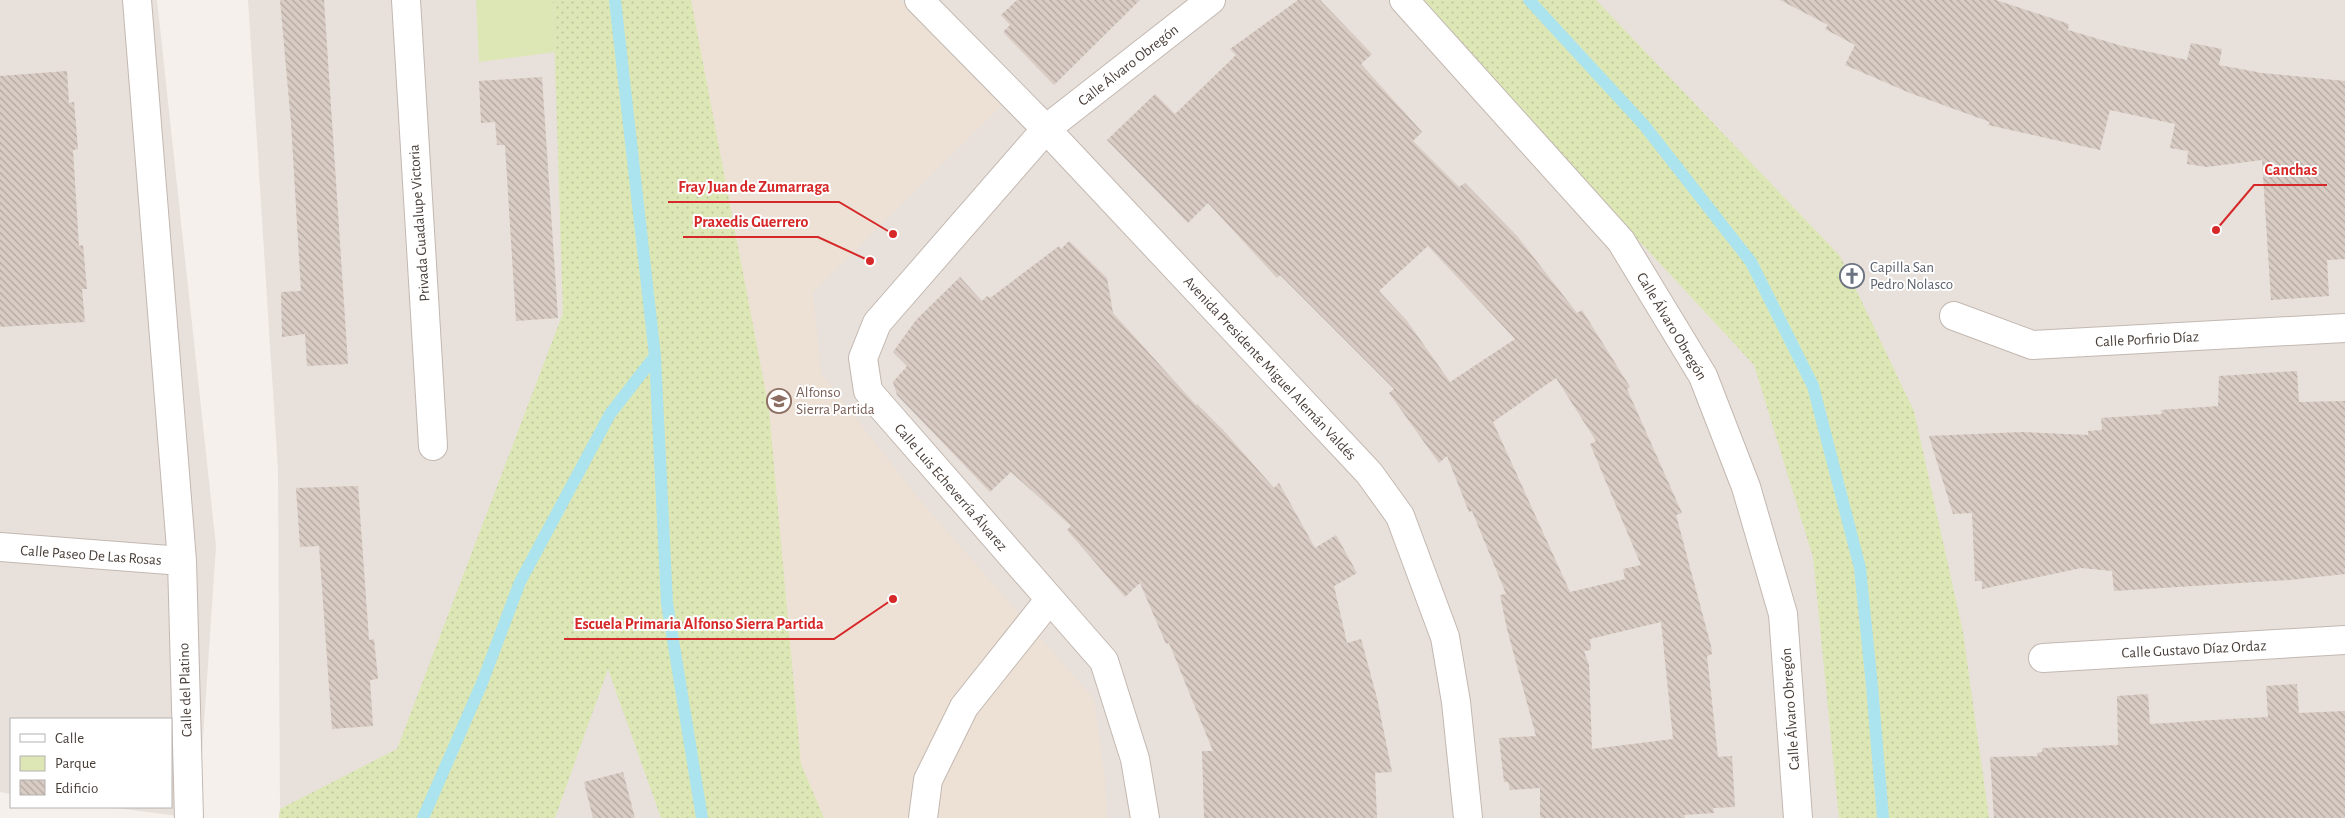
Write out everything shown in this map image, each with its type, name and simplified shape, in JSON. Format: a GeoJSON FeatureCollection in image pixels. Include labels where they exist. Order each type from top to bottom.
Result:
{"type":"FeatureCollection","features":[{"type":"Feature","properties":{"kind":"street","name":"Calle del Platino"},"geometry":{"type":"LineString","coordinates":[[137,0],[182,561],[189,818]]}},
{"type":"Feature","properties":{"kind":"street","name":"Privada Guadalupe Victoria"},"geometry":{"type":"LineString","coordinates":[[406,0],[433,446]]}},
{"type":"Feature","properties":{"kind":"street","name":"Avenida Presidente Miguel Alemán Valdés"},"geometry":{"type":"LineString","coordinates":[[919,0],[1046,130],[1369,473],[1400,516],[1445,637],[1456,702],[1468,818]]}},
{"type":"Feature","properties":{"kind":"street","name":"Calle Álvaro Obregón"},"geometry":{"type":"LineString","coordinates":[[1046,130],[1210,0]]}},
{"type":"Feature","properties":{"kind":"street","name":"Calle Álvaro Obregón"},"geometry":{"type":"LineString","coordinates":[[1404,0],[1621,241],[1704,376],[1746,487],[1782,614],[1798,818]]}},
{"type":"Feature","properties":{"kind":"street","name":"Calle Luis Echeverría Álvarez"},"geometry":{"type":"LineString","coordinates":[[1046,130],[877,323],[863,358],[868,391],[1104,661],[1135,759],[1145,818]]}},
{"type":"Feature","properties":{"kind":"street","name":"Calle Porfirio Díaz"},"geometry":{"type":"LineString","coordinates":[[1954,316],[2032,346],[2345,328]]}},
{"type":"Feature","properties":{"kind":"street","name":"Calle Paseo De Las Rosas"},"geometry":{"type":"LineString","coordinates":[[0,547],[182,561]]}},
{"type":"Feature","properties":{"kind":"street"},"geometry":{"type":"LineString","coordinates":[[923,818],[928,780],[964,707],[1050,599]]}},
{"type":"Feature","properties":{"kind":"street","name":"Calle Gustavo Díaz Ordaz"},"geometry":{"type":"LineString","coordinates":[[2043,658],[2345,640]]}},
{"type":"Feature","properties":{"kind":"shaded area"},"geometry":{"type":"Polygon","coordinates":[[[0,0],[157,0],[216,546],[202,753],[186,817],[116,808],[172,808],[172,718],[10,718],[10,794],[0,792],[0,0]]]}},
{"type":"Feature","properties":{"kind":"shaded area"},"geometry":{"type":"Polygon","coordinates":[[[248,0],[2345,0],[2345,818],[279,818],[278,470],[248,0]]]}},
{"type":"Feature","properties":{"kind":"shaded area"},"geometry":{"type":"Polygon","coordinates":[[[690,0],[899,0],[1004,103],[813,292],[821,373],[919,499],[1094,699],[1105,779],[1107,818],[821,818],[801,764],[690,0]]]}},
{"type":"Feature","properties":{"kind":"green space"},"geometry":{"type":"Polygon","coordinates":[[[476,0],[553,0],[555,52],[479,62],[476,0]]]}},
{"type":"Feature","properties":{"kind":"green space"},"geometry":{"type":"Polygon","coordinates":[[[553,0],[691,0],[769,409],[801,764],[824,818],[661,818],[608,669],[555,818],[279,818],[280,809],[397,749],[563,313],[553,0]]]}},
{"type":"Feature","properties":{"kind":"green space"},"geometry":{"type":"Polygon","coordinates":[[[1416,0],[1596,0],[1840,256],[1914,411],[1963,632],[1989,818],[1839,818],[1813,557],[1754,365],[1416,0]]]}},
{"type":"Feature","properties":{"kind":"building"},"geometry":{"type":"Polygon","coordinates":[[[280,0],[324,0],[348,364],[307,366],[305,334],[282,337],[281,292],[301,291],[291,123],[280,0]]]}},
{"type":"Feature","properties":{"kind":"building"},"geometry":{"type":"Polygon","coordinates":[[[1017,0],[1140,0],[1054,85],[1003,32],[1010,25],[1001,15],[1017,0]]]}},
{"type":"Feature","properties":{"kind":"building"},"geometry":{"type":"Polygon","coordinates":[[[1298,0],[1320,0],[1372,54],[1361,64],[1422,132],[1413,141],[1459,187],[1465,183],[1517,236],[1577,313],[1582,310],[1630,387],[1627,389],[1682,513],[1676,515],[1711,646],[1712,654],[1707,656],[1718,757],[1732,756],[1735,807],[1713,808],[1714,813],[1684,815],[1685,818],[1540,818],[1540,788],[1510,790],[1508,782],[1504,782],[1499,738],[1536,736],[1507,629],[1500,595],[1506,594],[1472,511],[1469,512],[1447,456],[1439,463],[1389,393],[1394,389],[1280,275],[1277,278],[1208,203],[1188,223],[1107,140],[1155,94],[1175,114],[1236,55],[1230,49],[1298,0]],[[1428,246],[1379,291],[1407,321],[1450,382],[1515,339],[1428,246]],[[1556,378],[1493,422],[1570,592],[1625,579],[1623,569],[1641,565],[1590,444],[1596,441],[1556,378]],[[1661,622],[1590,639],[1591,650],[1584,651],[1589,665],[1592,749],[1673,739],[1661,622]]]}},
{"type":"Feature","properties":{"kind":"building"},"geometry":{"type":"Polygon","coordinates":[[[1780,0],[1996,0],[2069,24],[2068,30],[2122,46],[2187,60],[2191,43],[2222,49],[2219,65],[2262,73],[2345,81],[2345,259],[2327,260],[2329,296],[2271,300],[2262,160],[2207,167],[2187,164],[2188,151],[2170,148],[2175,124],[2110,110],[2100,150],[1988,125],[1990,122],[1910,93],[1845,65],[1855,45],[1825,29],[1828,25],[1780,0]]]}},
{"type":"Feature","properties":{"kind":"building"},"geometry":{"type":"Polygon","coordinates":[[[67,71],[69,103],[74,102],[78,149],[73,150],[79,246],[83,245],[87,289],[82,289],[85,322],[0,327],[0,76],[67,71]]]}},
{"type":"Feature","properties":{"kind":"building"},"geometry":{"type":"Polygon","coordinates":[[[542,77],[558,318],[516,321],[505,145],[497,145],[495,122],[481,123],[479,81],[542,77]]]}},
{"type":"Feature","properties":{"kind":"building"},"geometry":{"type":"Polygon","coordinates":[[[1069,241],[1107,278],[1113,313],[1196,405],[1224,431],[1274,488],[1279,483],[1315,548],[1336,535],[1357,573],[1334,586],[1347,643],[1361,639],[1377,698],[1392,772],[1375,773],[1377,818],[1204,818],[1202,751],[1213,751],[1169,643],[1166,644],[1140,583],[1125,597],[1067,530],[1071,526],[1011,472],[990,492],[897,395],[893,382],[907,366],[893,352],[916,320],[960,277],[982,301],[987,296],[990,298],[1059,246],[1061,249],[1069,241]]]}},
{"type":"Feature","properties":{"kind":"building"},"geometry":{"type":"Polygon","coordinates":[[[2297,371],[2299,402],[2345,401],[2345,574],[2289,580],[2114,591],[2112,571],[2081,568],[1982,589],[1982,581],[1975,581],[1972,513],[1953,514],[1929,436],[2022,432],[2088,435],[2088,431],[2102,430],[2101,418],[2162,414],[2161,410],[2218,406],[2219,376],[2297,371]]]}},
{"type":"Feature","properties":{"kind":"building"},"geometry":{"type":"Polygon","coordinates":[[[358,486],[369,640],[374,639],[378,679],[370,680],[373,726],[332,729],[319,546],[300,547],[296,488],[358,486]]]}},
{"type":"Feature","properties":{"kind":"building"},"geometry":{"type":"Polygon","coordinates":[[[2297,684],[2299,713],[2345,711],[2345,818],[1994,818],[1990,757],[2038,756],[2037,753],[2042,752],[2042,748],[2118,745],[2117,696],[2148,694],[2150,724],[2268,717],[2266,686],[2297,684]]]}},
{"type":"Feature","properties":{"kind":"building"},"geometry":{"type":"Polygon","coordinates":[[[623,772],[635,818],[593,818],[584,782],[623,772]]]}},
{"type":"Feature","properties":{"kind":"waterway"},"geometry":{"type":"LineString","coordinates":[[615,0],[655,356],[667,603],[702,818]]}},
{"type":"Feature","properties":{"kind":"waterway"},"geometry":{"type":"LineString","coordinates":[[1529,0],[1644,125],[1751,262],[1813,386],[1860,568],[1883,818]]}},
{"type":"Feature","properties":{"kind":"waterway"},"geometry":{"type":"LineString","coordinates":[[423,818],[482,683],[520,582],[610,414],[655,356]]}},
{"type":"Feature","properties":{"kind":"place","name":"Canchas"},"geometry":{"type":"Point","coordinates":[2216,230]}},
{"type":"Feature","properties":{"kind":"place","name":"Fray Juan de Zumarraga"},"geometry":{"type":"Point","coordinates":[893,234]}},
{"type":"Feature","properties":{"kind":"place","name":"Praxedis Guerrero"},"geometry":{"type":"Point","coordinates":[870,261]}},
{"type":"Feature","properties":{"kind":"place","name":"Capilla San Pedro Nolasco"},"geometry":{"type":"Point","coordinates":[1852,276]}},
{"type":"Feature","properties":{"kind":"place","name":"Alfonso Sierra Partida"},"geometry":{"type":"Point","coordinates":[779,401]}},
{"type":"Feature","properties":{"kind":"place","name":"Escuela Primaria Alfonso Sierra Partida"},"geometry":{"type":"Point","coordinates":[893,599]}}]}
